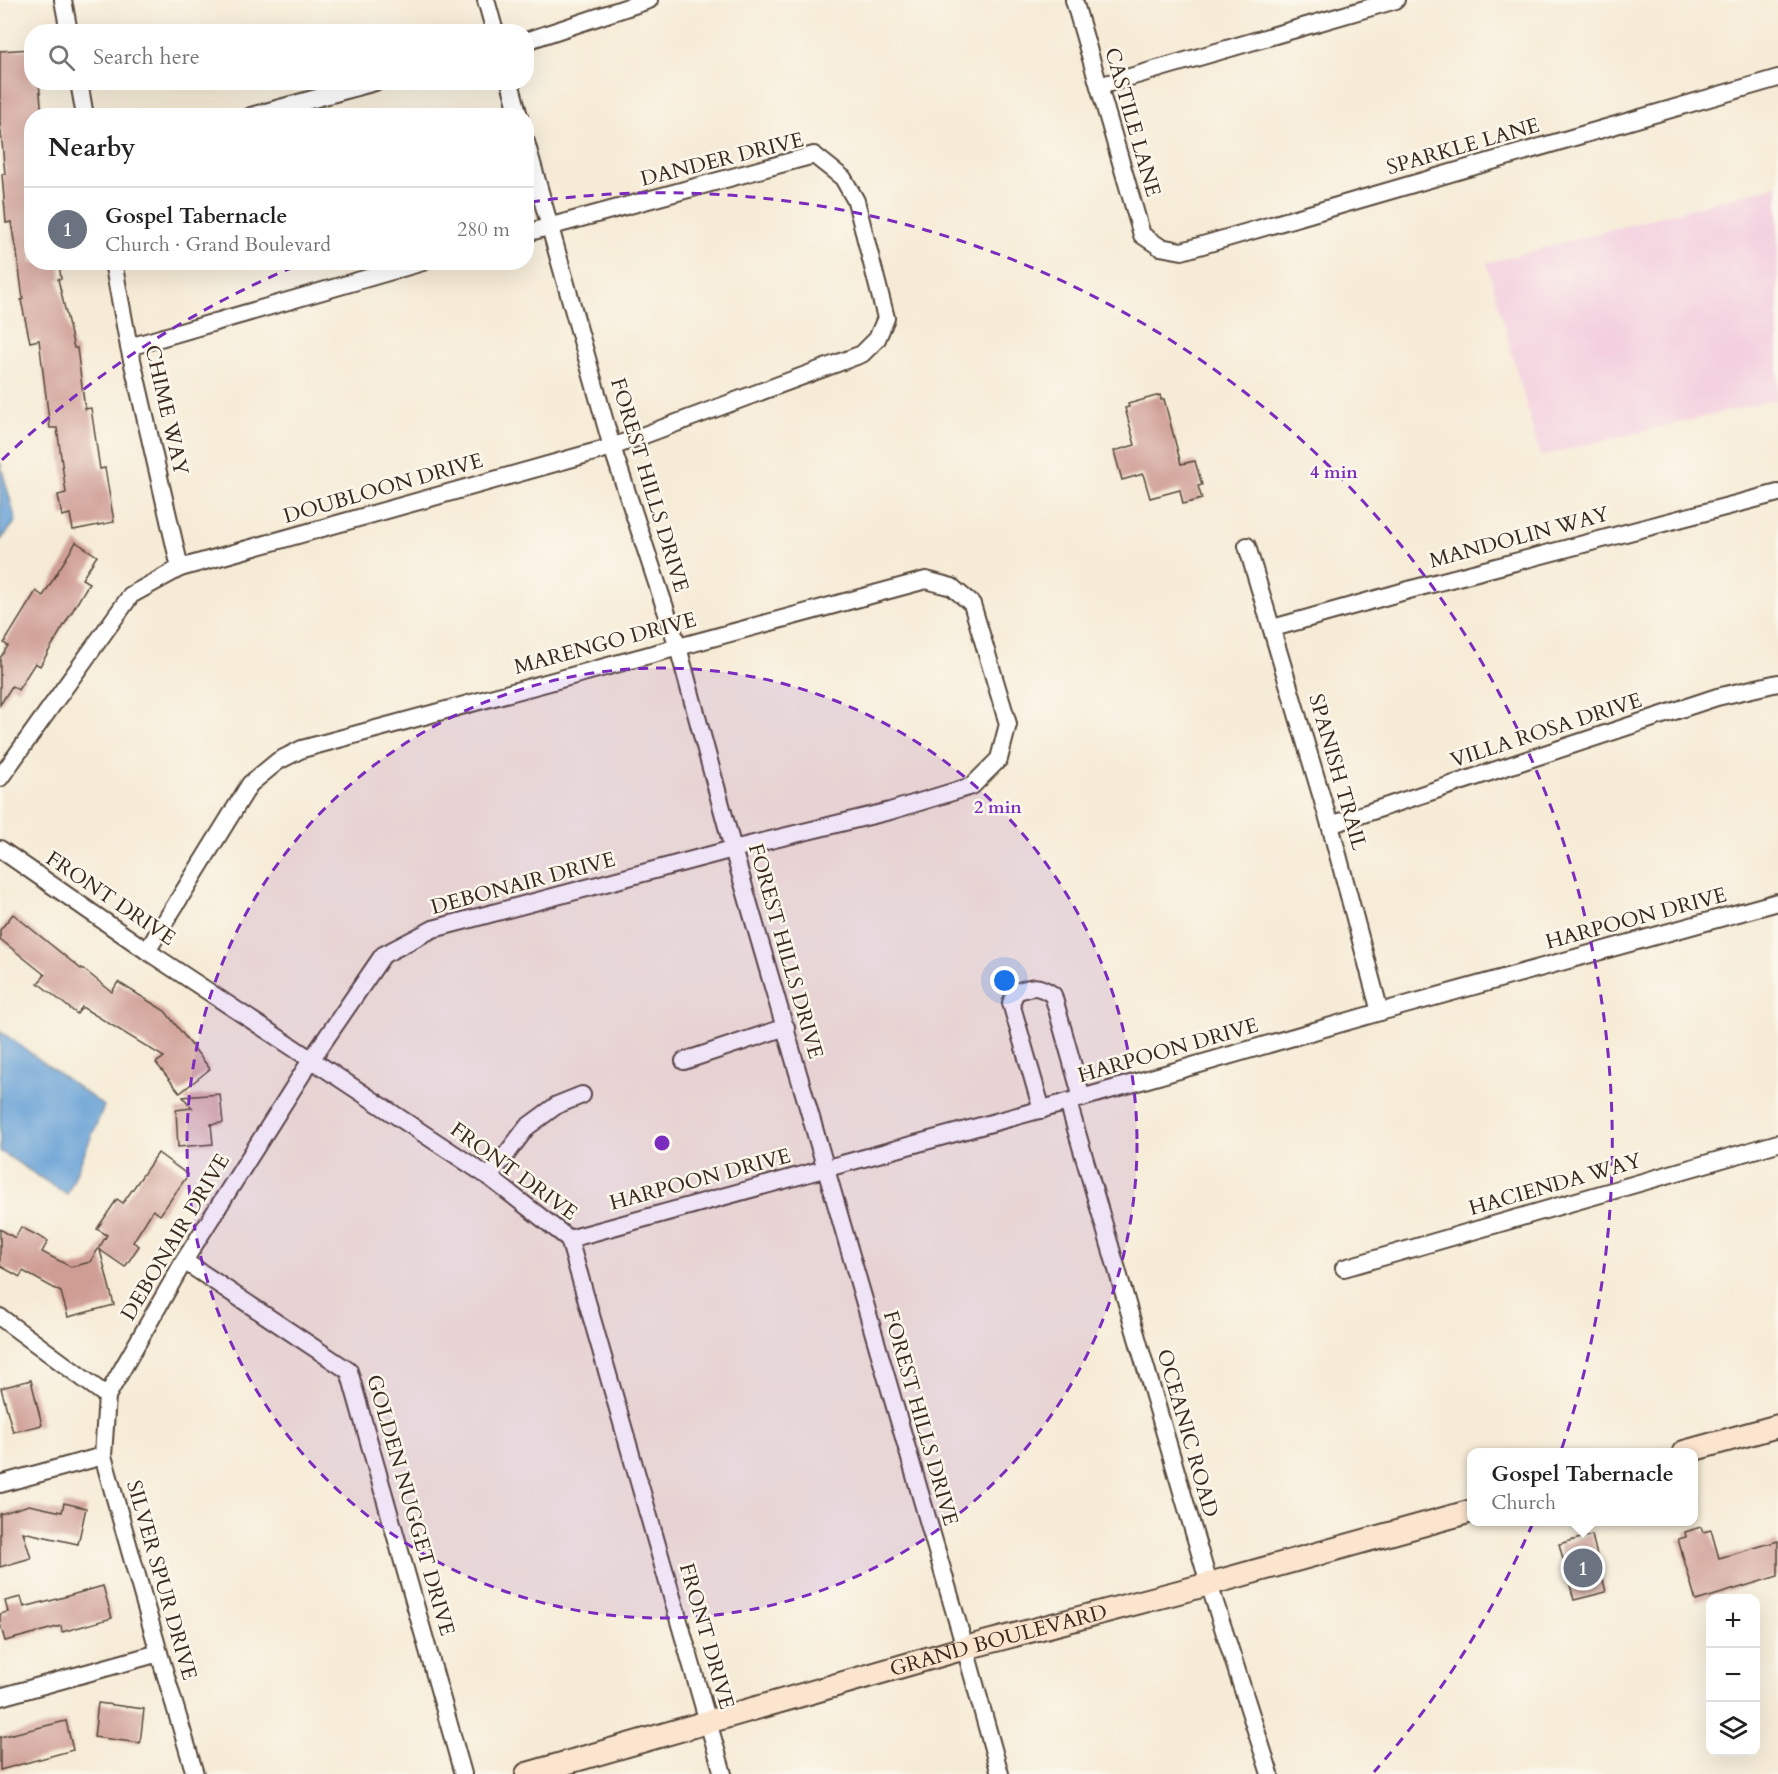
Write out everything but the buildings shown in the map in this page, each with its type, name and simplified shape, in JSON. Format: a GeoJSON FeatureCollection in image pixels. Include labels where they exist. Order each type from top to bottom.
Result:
{"type":"FeatureCollection","features":[{"type":"Feature","properties":{"kind":"street"},"geometry":{"type":"LineString","coordinates":[[63,0],[68,24]]}},
{"type":"Feature","properties":{"kind":"street"},"geometry":{"type":"LineString","coordinates":[[486,0],[493,24]]}},
{"type":"Feature","properties":{"kind":"street"},"geometry":{"type":"LineString","coordinates":[[534,38],[649,0]]}},
{"type":"Feature","properties":{"kind":"street","name":"CASTILE LANE"},"geometry":{"type":"LineString","coordinates":[[1074,0],[1142,235],[1160,247]]}},
{"type":"Feature","properties":{"kind":"street"},"geometry":{"type":"LineString","coordinates":[[1099,86],[1396,0]]}},
{"type":"Feature","properties":{"kind":"street","name":"SPARKLE LANE"},"geometry":{"type":"LineString","coordinates":[[1160,247],[1182,251],[1778,78]]}},
{"type":"Feature","properties":{"kind":"street"},"geometry":{"type":"LineString","coordinates":[[80,90],[84,108]]}},
{"type":"Feature","properties":{"kind":"street"},"geometry":{"type":"LineString","coordinates":[[280,108],[346,90]]}},
{"type":"Feature","properties":{"kind":"street"},"geometry":{"type":"LineString","coordinates":[[512,90],[517,108]]}},
{"type":"Feature","properties":{"kind":"street","name":"DANDER DRIVE"},"geometry":{"type":"LineString","coordinates":[[534,231],[814,155],[843,178],[856,201],[886,318],[876,339],[862,354]]}},
{"type":"Feature","properties":{"kind":"street","name":"FOREST HILLS DRIVE"},"geometry":{"type":"LineString","coordinates":[[534,170],[612,447],[678,647],[733,849],[1000,1774]]}},
{"type":"Feature","properties":{"kind":"street","name":"CHIME WAY"},"geometry":{"type":"LineString","coordinates":[[115,270],[129,347],[180,568]]}},
{"type":"Feature","properties":{"kind":"street"},"geometry":{"type":"LineString","coordinates":[[129,347],[395,270]]}},
{"type":"Feature","properties":{"kind":"street","name":"DOUBLOON DRIVE"},"geometry":{"type":"LineString","coordinates":[[0,778],[131,595],[180,568],[612,447],[862,354]]}},
{"type":"Feature","properties":{"kind":"street","name":"MANDOLIN WAY"},"geometry":{"type":"LineString","coordinates":[[1273,628],[1778,493]]}},
{"type":"Feature","properties":{"kind":"street","name":"SPANISH TRAIL"},"geometry":{"type":"LineString","coordinates":[[1247,546],[1330,825],[1380,1012]]}},
{"type":"Feature","properties":{"kind":"street","name":"MARENGO DRIVE"},"geometry":{"type":"LineString","coordinates":[[147,951],[250,784],[278,761],[302,749],[926,580],[952,587],[972,604],[1008,724],[999,759],[972,786]]}},
{"type":"Feature","properties":{"kind":"street","name":"VILLA ROSA DRIVE"},"geometry":{"type":"LineString","coordinates":[[1330,825],[1717,697],[1778,683]]}},
{"type":"Feature","properties":{"kind":"street","name":"DEBONAIR DRIVE"},"geometry":{"type":"LineString","coordinates":[[107,1396],[184,1261],[311,1060],[383,955],[433,929],[733,849],[890,811],[972,786]]}},
{"type":"Feature","properties":{"kind":"street","name":"FRONT DRIVE"},"geometry":{"type":"LineString","coordinates":[[0,849],[147,951],[489,1178],[570,1239],[723,1774]]}},
{"type":"Feature","properties":{"kind":"street","name":"HARPOON DRIVE"},"geometry":{"type":"LineString","coordinates":[[570,1239],[1042,1110],[1380,1012],[1778,902]]}},
{"type":"Feature","properties":{"kind":"street","name":"OCEANIC ROAD"},"geometry":{"type":"LineString","coordinates":[[1042,1110],[1011,1003],[1016,992],[1030,987],[1042,987],[1053,994],[1075,1100],[1209,1584],[1270,1774]]}},
{"type":"Feature","properties":{"kind":"street"},"geometry":{"type":"LineString","coordinates":[[684,1060],[786,1027]]}},
{"type":"Feature","properties":{"kind":"street"},"geometry":{"type":"LineString","coordinates":[[489,1178],[527,1127],[557,1105],[582,1095]]}},
{"type":"Feature","properties":{"kind":"street","name":"HACIENDA WAY"},"geometry":{"type":"LineString","coordinates":[[1344,1268],[1778,1143]]}},
{"type":"Feature","properties":{"kind":"street","name":"GOLDEN NUGGET DRIVE"},"geometry":{"type":"LineString","coordinates":[[184,1261],[350,1371],[463,1774]]}},
{"type":"Feature","properties":{"kind":"street"},"geometry":{"type":"LineString","coordinates":[[0,1317],[107,1396]]}},
{"type":"Feature","properties":{"kind":"street","name":"SILVER SPUR DRIVE"},"geometry":{"type":"LineString","coordinates":[[107,1396],[103,1456],[195,1774]]}},
{"type":"Feature","properties":{"kind":"street"},"geometry":{"type":"LineString","coordinates":[[1698,1448],[1778,1426]]}},
{"type":"Feature","properties":{"kind":"street"},"geometry":{"type":"LineString","coordinates":[[0,1484],[103,1456]]}},
{"type":"Feature","properties":{"kind":"street","name":"GRAND BOULEVARD"},"geometry":{"type":"LineString","coordinates":[[527,1774],[965,1647],[1209,1584],[1467,1512]]}},
{"type":"Feature","properties":{"kind":"street"},"geometry":{"type":"LineString","coordinates":[[0,1697],[159,1653]]}},
{"type":"Feature","properties":{"kind":"shaded area"},"geometry":{"type":"Polygon","coordinates":[[[1778,185],[1778,399],[1540,456],[1487,263],[1778,185]]]}},
{"type":"Feature","properties":{"kind":"water"},"geometry":{"type":"Polygon","coordinates":[[[0,462],[16,521],[0,541],[0,462]]]}},
{"type":"Feature","properties":{"kind":"water"},"geometry":{"type":"Polygon","coordinates":[[[0,1031],[104,1106],[67,1195],[0,1151],[0,1031]]]}},
{"type":"Feature","properties":{"kind":"place","name":"Gospel Tabernacle"},"geometry":{"type":"Point","coordinates":[1583,1568]}}]}
